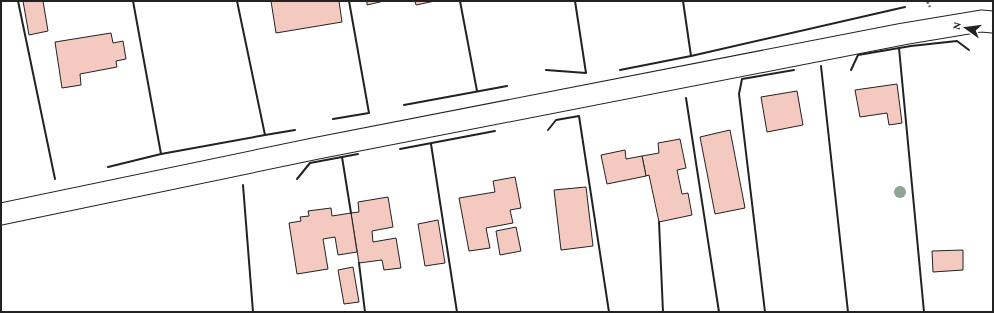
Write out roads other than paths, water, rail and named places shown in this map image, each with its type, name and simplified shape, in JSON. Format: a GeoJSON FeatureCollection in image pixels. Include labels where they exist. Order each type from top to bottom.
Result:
{"type":"FeatureCollection","features":[{"type":"Feature","properties":{"kind":"street"},"geometry":{"type":"LineString","coordinates":[[1,214],[318,148],[903,34],[981,21],[993,22]]}}]}
